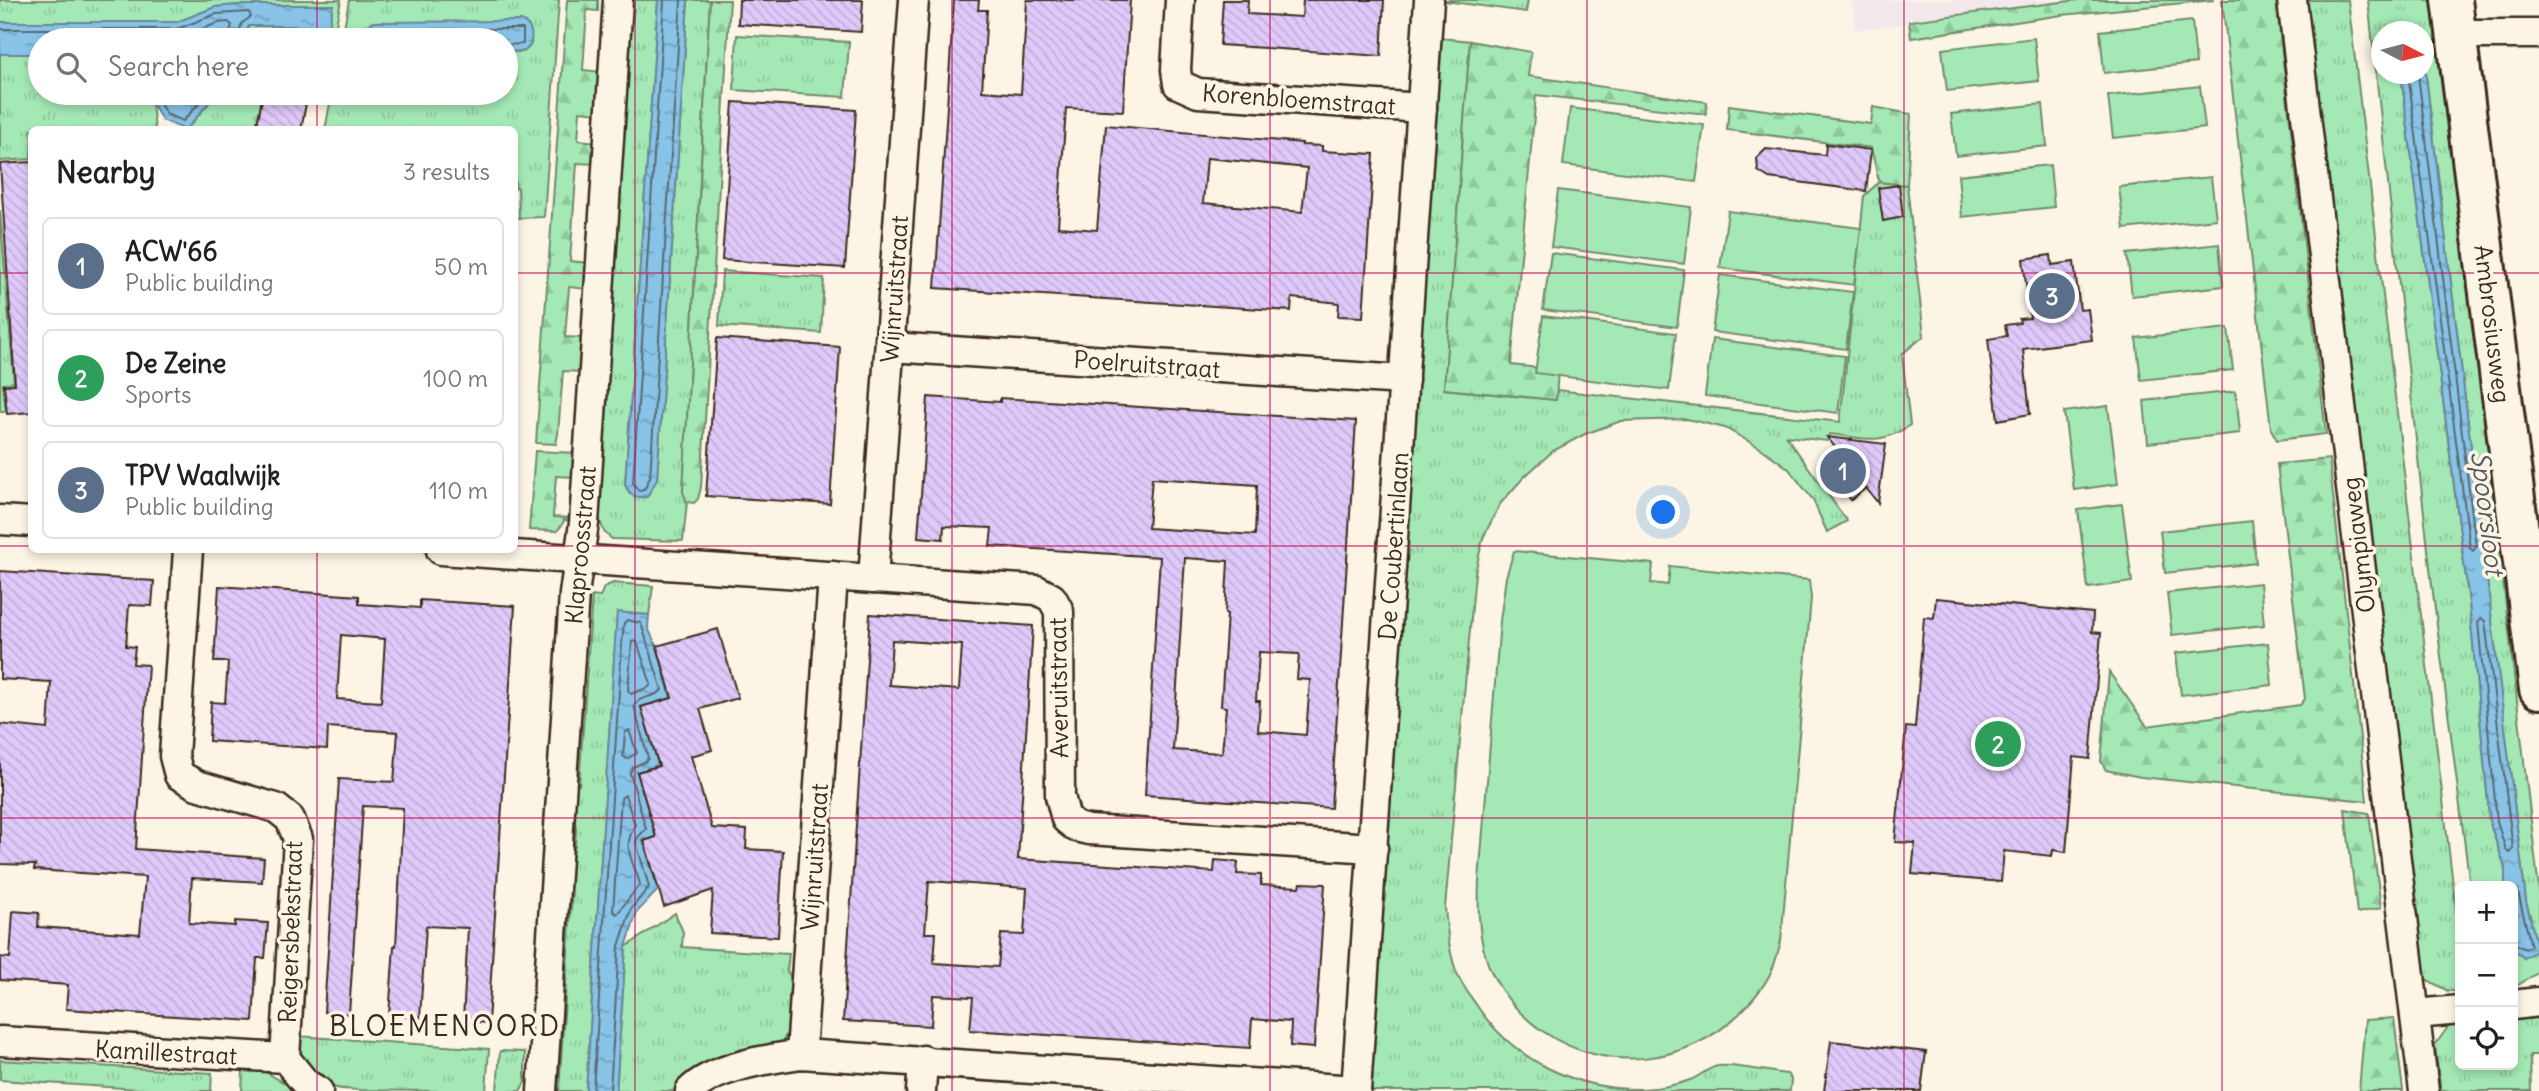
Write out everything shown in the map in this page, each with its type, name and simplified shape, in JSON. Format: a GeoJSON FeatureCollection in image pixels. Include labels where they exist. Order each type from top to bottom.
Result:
{"type":"FeatureCollection","features":[{"type":"Feature","properties":{"kind":"main road","name":"Ambrosiusweg"},"geometry":{"type":"LineString","coordinates":[[2454,17],[2539,689]]}},
{"type":"Feature","properties":{"kind":"street","name":"Klaproosstraat"},"geometry":{"type":"LineString","coordinates":[[542,1091],[574,594],[584,523],[618,0]]}},
{"type":"Feature","properties":{"kind":"street","name":"Wijnruitstraat"},"geometry":{"type":"LineString","coordinates":[[873,579],[914,0]]}},
{"type":"Feature","properties":{"kind":"street","name":"Korenbloemstraat"},"geometry":{"type":"LineString","coordinates":[[1180,0],[1176,70],[1178,84],[1188,90],[1198,93],[1422,108]]}},
{"type":"Feature","properties":{"kind":"street","name":"De Coubertinlaan"},"geometry":{"type":"LineString","coordinates":[[1356,1090],[1429,0]]}},
{"type":"Feature","properties":{"kind":"street","name":"Olympiaweg"},"geometry":{"type":"LineString","coordinates":[[2292,0],[2424,1091]]}},
{"type":"Feature","properties":{"kind":"street"},"geometry":{"type":"LineString","coordinates":[[2454,17],[2539,34]]}},
{"type":"Feature","properties":{"kind":"street","name":"Poelruitstraat"},"geometry":{"type":"LineString","coordinates":[[890,347],[1404,380]]}},
{"type":"Feature","properties":{"kind":"street"},"geometry":{"type":"LineString","coordinates":[[0,520],[28,522]]}},
{"type":"Feature","properties":{"kind":"street","name":"Reigersbekstraat"},"geometry":{"type":"LineString","coordinates":[[188,553],[174,756],[179,775],[197,785],[276,808],[290,819],[298,839],[285,1058]]}},
{"type":"Feature","properties":{"kind":"street","name":"Averuitstraat"},"geometry":{"type":"LineString","coordinates":[[487,553],[1037,590],[1052,598],[1059,611],[1060,796],[1066,819],[1076,827],[1373,848]]}},
{"type":"Feature","properties":{"kind":"street","name":"Wijnruitstraat"},"geometry":{"type":"LineString","coordinates":[[801,1054],[833,576]]}},
{"type":"Feature","properties":{"kind":"street"},"geometry":{"type":"LineString","coordinates":[[2518,1004],[2539,1002]]}},
{"type":"Feature","properties":{"kind":"street"},"geometry":{"type":"LineString","coordinates":[[2415,1014],[2455,1010]]}},
{"type":"Feature","properties":{"kind":"street","name":"Kamillestraat"},"geometry":{"type":"LineString","coordinates":[[0,1041],[285,1058]]}},
{"type":"Feature","properties":{"kind":"street"},"geometry":{"type":"LineString","coordinates":[[690,1091],[699,1082],[730,1069],[801,1054],[1356,1090]]}},
{"type":"Feature","properties":{"kind":"street"},"geometry":{"type":"LineString","coordinates":[[285,1058],[306,1084],[318,1091]]}},
{"type":"Feature","properties":{"kind":"street"},"geometry":{"type":"LineString","coordinates":[[921,1091],[923,1060]]}},
{"type":"Feature","properties":{"kind":"shaded area"},"geometry":{"type":"Polygon","coordinates":[[[1852,0],[2092,0],[1855,30],[1852,0]]]}},
{"type":"Feature","properties":{"kind":"green space"},"geometry":{"type":"Polygon","coordinates":[[[0,0],[341,0],[335,28],[247,28],[329,26],[332,5],[215,7],[177,22],[0,22],[0,0]]]}},
{"type":"Feature","properties":{"kind":"green space"},"geometry":{"type":"Polygon","coordinates":[[[349,0],[559,0],[544,217],[519,218],[518,126],[326,126],[330,105],[518,105],[518,52],[523,52],[531,43],[518,41],[518,28],[418,28],[373,22],[365,28],[344,28],[349,0]]]}},
{"type":"Feature","properties":{"kind":"green space"},"geometry":{"type":"Polygon","coordinates":[[[567,0],[598,0],[598,11],[587,10],[583,70],[602,72],[599,113],[580,111],[578,140],[597,142],[596,164],[577,163],[570,261],[589,263],[587,289],[569,287],[565,337],[584,338],[582,372],[563,371],[556,444],[536,443],[567,0]]]}},
{"type":"Feature","properties":{"kind":"green space"},"geometry":{"type":"Polygon","coordinates":[[[632,0],[658,0],[625,485],[630,494],[657,479],[688,0],[710,0],[683,492],[687,502],[683,541],[612,539],[604,532],[599,518],[632,0]]]}},
{"type":"Feature","properties":{"kind":"green space"},"geometry":{"type":"Polygon","coordinates":[[[710,0],[730,0],[701,487],[694,503],[687,502],[683,492],[710,0]]]}},
{"type":"Feature","properties":{"kind":"green space"},"geometry":{"type":"Polygon","coordinates":[[[1437,0],[1528,0],[1526,12],[1437,0]]]}},
{"type":"Feature","properties":{"kind":"green space"},"geometry":{"type":"Polygon","coordinates":[[[2078,0],[2214,0],[2062,15],[1911,38],[1909,21],[2078,0]]]}},
{"type":"Feature","properties":{"kind":"green space"},"geometry":{"type":"Polygon","coordinates":[[[2222,0],[2276,0],[2326,434],[2277,440],[2271,429],[2222,0]]]}},
{"type":"Feature","properties":{"kind":"green space"},"geometry":{"type":"Polygon","coordinates":[[[2304,0],[2348,0],[2455,902],[2455,991],[2448,991],[2420,976],[2304,0]]]}},
{"type":"Feature","properties":{"kind":"green space"},"geometry":{"type":"Polygon","coordinates":[[[2368,0],[2433,0],[2436,3],[2539,890],[2539,972],[2518,985],[2518,953],[2524,958],[2531,918],[2526,902],[2427,84],[2434,84],[2434,21],[2371,21],[2371,27],[2368,0]]]}},
{"type":"Feature","properties":{"kind":"green space"},"geometry":{"type":"Polygon","coordinates":[[[2192,21],[2196,63],[2104,73],[2100,31],[2192,21]]]}},
{"type":"Feature","properties":{"kind":"green space"},"geometry":{"type":"Polygon","coordinates":[[[737,35],[849,42],[845,97],[734,90],[737,35]]]}},
{"type":"Feature","properties":{"kind":"green space"},"geometry":{"type":"Polygon","coordinates":[[[1432,37],[1470,41],[1444,389],[1555,400],[1557,390],[1840,422],[1864,196],[1879,182],[1907,185],[1924,336],[1902,354],[1910,425],[1890,436],[1872,439],[1830,434],[1827,441],[1786,436],[1847,521],[1827,532],[1813,500],[1788,468],[1762,449],[1725,428],[1687,419],[1621,421],[1585,434],[1553,451],[1524,477],[1500,504],[1483,538],[1475,573],[1445,908],[1452,956],[1464,987],[1490,1023],[1507,1040],[1547,1068],[1570,1077],[1618,1088],[1643,1089],[1684,1082],[1715,1067],[1732,1066],[1787,1074],[1791,1079],[1790,1091],[1368,1091],[1432,37]]]}},
{"type":"Feature","properties":{"kind":"green space"},"geometry":{"type":"Polygon","coordinates":[[[2034,38],[2039,81],[1947,91],[1942,49],[2034,38]]]}},
{"type":"Feature","properties":{"kind":"green space"},"geometry":{"type":"Polygon","coordinates":[[[1470,41],[1531,52],[1528,76],[1707,102],[1706,114],[1536,95],[1511,365],[1558,370],[1556,400],[1444,389],[1470,41]]]}},
{"type":"Feature","properties":{"kind":"green space"},"geometry":{"type":"Polygon","coordinates":[[[0,54],[28,54],[28,105],[152,105],[155,126],[28,126],[28,159],[0,161],[0,54]]]}},
{"type":"Feature","properties":{"kind":"green space"},"geometry":{"type":"Polygon","coordinates":[[[2377,84],[2402,84],[2469,602],[2490,824],[2505,867],[2505,881],[2469,881],[2431,577],[2377,84]]]}},
{"type":"Feature","properties":{"kind":"green space"},"geometry":{"type":"Polygon","coordinates":[[[2200,86],[2205,128],[2113,138],[2108,96],[2200,86]]]}},
{"type":"Feature","properties":{"kind":"green space"},"geometry":{"type":"Polygon","coordinates":[[[2043,104],[2047,146],[1956,156],[1951,114],[2043,104]]]}},
{"type":"Feature","properties":{"kind":"green space"},"geometry":{"type":"Polygon","coordinates":[[[207,105],[261,105],[257,126],[189,126],[207,105]]]}},
{"type":"Feature","properties":{"kind":"green space"},"geometry":{"type":"Polygon","coordinates":[[[1729,105],[1871,124],[1873,107],[1911,114],[1907,185],[1879,182],[1871,148],[1727,130],[1729,105]]]}},
{"type":"Feature","properties":{"kind":"green space"},"geometry":{"type":"Polygon","coordinates":[[[1570,108],[1704,125],[1696,182],[1563,165],[1570,108]]]}},
{"type":"Feature","properties":{"kind":"green space"},"geometry":{"type":"Polygon","coordinates":[[[2050,165],[2054,207],[1962,217],[1958,175],[2050,165]]]}},
{"type":"Feature","properties":{"kind":"green space"},"geometry":{"type":"Polygon","coordinates":[[[2211,177],[2216,219],[2124,229],[2119,187],[2211,177]]]}},
{"type":"Feature","properties":{"kind":"green space"},"geometry":{"type":"Polygon","coordinates":[[[1558,190],[1691,207],[1684,264],[1551,247],[1558,190]]]}},
{"type":"Feature","properties":{"kind":"green space"},"geometry":{"type":"Polygon","coordinates":[[[0,210],[14,382],[3,384],[6,411],[0,411],[0,210]]]}},
{"type":"Feature","properties":{"kind":"green space"},"geometry":{"type":"Polygon","coordinates":[[[1728,211],[1861,228],[1854,285],[1720,268],[1728,211]]]}},
{"type":"Feature","properties":{"kind":"green space"},"geometry":{"type":"Polygon","coordinates":[[[2219,244],[2223,286],[2132,296],[2127,254],[2219,244]]]}},
{"type":"Feature","properties":{"kind":"green space"},"geometry":{"type":"Polygon","coordinates":[[[1551,253],[1684,270],[1677,327],[1543,310],[1551,253]]]}},
{"type":"Feature","properties":{"kind":"green space"},"geometry":{"type":"Polygon","coordinates":[[[722,271],[824,278],[821,333],[719,326],[722,271]]]}},
{"type":"Feature","properties":{"kind":"green space"},"geometry":{"type":"Polygon","coordinates":[[[1720,275],[1853,292],[1846,349],[1712,332],[1720,275]]]}},
{"type":"Feature","properties":{"kind":"green space"},"geometry":{"type":"Polygon","coordinates":[[[1543,316],[1676,333],[1669,390],[1535,373],[1543,316]]]}},
{"type":"Feature","properties":{"kind":"green space"},"geometry":{"type":"Polygon","coordinates":[[[2228,328],[2233,370],[2141,380],[2136,338],[2228,328]]]}},
{"type":"Feature","properties":{"kind":"green space"},"geometry":{"type":"Polygon","coordinates":[[[1712,339],[1845,356],[1838,413],[1705,396],[1712,339]]]}},
{"type":"Feature","properties":{"kind":"green space"},"geometry":{"type":"Polygon","coordinates":[[[2236,391],[2240,433],[2148,443],[2144,401],[2236,391]]]}},
{"type":"Feature","properties":{"kind":"green space"},"geometry":{"type":"Polygon","coordinates":[[[2108,406],[2118,484],[2074,490],[2064,412],[2108,406]]]}},
{"type":"Feature","properties":{"kind":"green space"},"geometry":{"type":"Polygon","coordinates":[[[535,451],[576,453],[575,477],[556,476],[553,517],[572,518],[572,521],[564,520],[557,531],[529,530],[535,451]]]}},
{"type":"Feature","properties":{"kind":"green space"},"geometry":{"type":"Polygon","coordinates":[[[2329,459],[2367,801],[2141,777],[2106,770],[2101,761],[2109,672],[2147,726],[2300,705],[2305,699],[2277,464],[2329,459]]]}},
{"type":"Feature","properties":{"kind":"green space"},"geometry":{"type":"Polygon","coordinates":[[[2122,504],[2132,582],[2088,588],[2078,510],[2122,504]]]}},
{"type":"Feature","properties":{"kind":"green space"},"geometry":{"type":"Polygon","coordinates":[[[2252,521],[2256,563],[2165,573],[2160,531],[2252,521]]]}},
{"type":"Feature","properties":{"kind":"green space"},"geometry":{"type":"Polygon","coordinates":[[[1514,551],[1653,564],[1651,583],[1668,585],[1670,566],[1809,580],[1811,598],[1781,941],[1777,956],[1765,983],[1739,1014],[1718,1031],[1671,1053],[1645,1058],[1619,1058],[1593,1054],[1568,1045],[1544,1032],[1517,1009],[1495,980],[1486,958],[1479,919],[1479,880],[1500,621],[1506,577],[1514,551]]]}},
{"type":"Feature","properties":{"kind":"green space"},"geometry":{"type":"Polygon","coordinates":[[[613,583],[653,586],[649,615],[617,613],[586,1091],[559,1091],[572,892],[564,890],[575,846],[576,830],[571,789],[572,785],[579,785],[592,596],[600,597],[604,587],[613,583]]]}},
{"type":"Feature","properties":{"kind":"green space"},"geometry":{"type":"Polygon","coordinates":[[[2260,583],[2264,625],[2172,635],[2167,593],[2260,583]]]}},
{"type":"Feature","properties":{"kind":"green space"},"geometry":{"type":"Polygon","coordinates":[[[2268,643],[2272,685],[2181,695],[2176,653],[2268,643]]]}},
{"type":"Feature","properties":{"kind":"green space"},"geometry":{"type":"Polygon","coordinates":[[[2345,809],[2369,813],[2381,908],[2357,913],[2345,809]]]}},
{"type":"Feature","properties":{"kind":"green space"},"geometry":{"type":"Polygon","coordinates":[[[675,913],[683,932],[682,947],[789,954],[787,970],[794,984],[791,1025],[783,1041],[776,1046],[707,1063],[685,1079],[678,1091],[616,1091],[626,947],[675,913]]]}},
{"type":"Feature","properties":{"kind":"green space"},"geometry":{"type":"Polygon","coordinates":[[[2518,1017],[2539,1019],[2539,1055],[2530,1055],[2531,1091],[2441,1091],[2435,1045],[2448,1027],[2455,1025],[2455,1070],[2518,1070],[2518,1017]]]}},
{"type":"Feature","properties":{"kind":"green space"},"geometry":{"type":"Polygon","coordinates":[[[2394,1018],[2403,1091],[2359,1091],[2365,1020],[2394,1018]]]}},
{"type":"Feature","properties":{"kind":"green space"},"geometry":{"type":"Polygon","coordinates":[[[296,1036],[489,1049],[486,1091],[336,1088],[319,1078],[308,1066],[296,1036]]]}},
{"type":"Feature","properties":{"kind":"green space"},"geometry":{"type":"Polygon","coordinates":[[[500,1051],[525,1052],[525,1082],[520,1091],[497,1091],[500,1051]]]}},
{"type":"Feature","properties":{"kind":"green space"},"geometry":{"type":"Polygon","coordinates":[[[0,1060],[212,1073],[211,1091],[170,1091],[0,1080],[0,1060]]]}},
{"type":"Feature","properties":{"kind":"green space"},"geometry":{"type":"Polygon","coordinates":[[[243,1069],[262,1070],[298,1091],[242,1091],[243,1069]]]}},
{"type":"Feature","properties":{"kind":"water"},"geometry":{"type":"Polygon","coordinates":[[[658,0],[688,0],[657,479],[647,497],[636,497],[625,485],[658,0]]]}},
{"type":"Feature","properties":{"kind":"water"},"geometry":{"type":"Polygon","coordinates":[[[333,5],[329,26],[28,28],[28,54],[0,54],[0,22],[177,22],[215,7],[333,5]]]}},
{"type":"Feature","properties":{"kind":"water"},"geometry":{"type":"Polygon","coordinates":[[[521,21],[529,28],[530,46],[525,51],[518,51],[518,28],[365,28],[373,22],[521,21]]]}},
{"type":"Feature","properties":{"kind":"water"},"geometry":{"type":"Polygon","coordinates":[[[2402,84],[2427,84],[2526,901],[2538,950],[2524,958],[2518,953],[2518,881],[2505,881],[2505,867],[2490,824],[2469,602],[2402,84]]]}},
{"type":"Feature","properties":{"kind":"water"},"geometry":{"type":"Polygon","coordinates":[[[153,105],[207,105],[189,126],[176,126],[162,120],[153,105]]]}},
{"type":"Feature","properties":{"kind":"water"},"geometry":{"type":"Polygon","coordinates":[[[617,612],[649,615],[648,628],[657,647],[671,698],[641,707],[658,765],[637,772],[656,838],[643,841],[658,890],[637,912],[626,947],[616,1091],[586,1091],[617,612]]]}},
{"type":"Feature","properties":{"kind":"building"},"geometry":{"type":"Polygon","coordinates":[[[739,0],[863,0],[861,32],[738,24],[739,0]]]}},
{"type":"Feature","properties":{"kind":"building"},"geometry":{"type":"Polygon","coordinates":[[[954,0],[979,0],[978,10],[987,10],[982,91],[1021,94],[1027,0],[1130,0],[1123,111],[1066,108],[1058,227],[1097,230],[1106,125],[1302,143],[1322,146],[1322,151],[1374,154],[1363,317],[1338,316],[1339,303],[1292,298],[1291,311],[935,288],[954,0]],[[1207,158],[1203,203],[1302,212],[1307,168],[1207,158]]]}},
{"type":"Feature","properties":{"kind":"building"},"geometry":{"type":"Polygon","coordinates":[[[1223,0],[1248,0],[1247,14],[1302,17],[1303,0],[1384,0],[1381,56],[1220,45],[1223,0]]]}},
{"type":"Feature","properties":{"kind":"building"},"geometry":{"type":"Polygon","coordinates":[[[733,102],[856,110],[845,268],[722,260],[733,102]]]}},
{"type":"Feature","properties":{"kind":"building"},"geometry":{"type":"Polygon","coordinates":[[[261,105],[306,105],[302,126],[257,126],[261,105]]]}},
{"type":"Feature","properties":{"kind":"building"},"geometry":{"type":"Polygon","coordinates":[[[1826,144],[1871,150],[1866,191],[1769,178],[1758,171],[1757,158],[1766,149],[1825,155],[1826,144]]]}},
{"type":"Feature","properties":{"kind":"building"},"geometry":{"type":"Polygon","coordinates":[[[28,162],[28,412],[7,414],[4,385],[15,384],[0,164],[28,162]]]}},
{"type":"Feature","properties":{"kind":"building"},"geometry":{"type":"Polygon","coordinates":[[[1899,185],[1903,217],[1883,221],[1878,188],[1899,185]]]}},
{"type":"Feature","properties":{"kind":"building"},"geometry":{"type":"Polygon","coordinates":[[[2051,255],[2052,265],[2074,262],[2080,310],[2088,309],[2092,340],[2023,349],[2030,414],[1998,420],[1988,339],[2007,336],[2005,325],[2020,323],[2019,319],[2030,318],[2023,259],[2051,255]]]}},
{"type":"Feature","properties":{"kind":"building"},"geometry":{"type":"Polygon","coordinates":[[[717,338],[840,347],[830,504],[706,496],[717,338]]]}},
{"type":"Feature","properties":{"kind":"building"},"geometry":{"type":"Polygon","coordinates":[[[928,397],[1000,402],[1000,398],[1356,421],[1331,808],[1145,795],[1160,557],[990,546],[992,528],[944,526],[943,539],[918,537],[928,397]],[[1152,478],[1148,528],[1255,535],[1257,485],[1152,478]],[[1185,558],[1173,750],[1222,753],[1226,707],[1221,706],[1228,561],[1185,558]],[[1259,652],[1256,701],[1260,701],[1258,731],[1306,735],[1310,680],[1297,679],[1299,654],[1259,652]]]}},
{"type":"Feature","properties":{"kind":"building"},"geometry":{"type":"Polygon","coordinates":[[[1827,437],[1886,444],[1878,503],[1866,488],[1851,500],[1823,465],[1839,452],[1827,437]]]}},
{"type":"Feature","properties":{"kind":"building"},"geometry":{"type":"Polygon","coordinates":[[[0,571],[154,581],[152,606],[129,605],[126,646],[135,647],[133,664],[148,665],[136,849],[264,858],[262,882],[192,878],[189,923],[235,926],[235,921],[268,923],[265,958],[257,958],[253,1021],[66,1009],[68,985],[0,980],[0,957],[10,958],[13,911],[39,913],[38,927],[140,934],[145,877],[34,870],[35,865],[0,864],[0,724],[48,729],[51,682],[0,679],[0,571]]]}},
{"type":"Feature","properties":{"kind":"building"},"geometry":{"type":"Polygon","coordinates":[[[219,586],[359,596],[359,604],[420,608],[420,600],[515,606],[488,1023],[463,1021],[468,928],[426,926],[420,1018],[389,1016],[396,946],[403,808],[363,806],[349,1014],[324,1012],[339,779],[394,782],[398,732],[328,727],[327,749],[209,741],[211,702],[225,703],[228,662],[214,662],[219,586]],[[341,635],[337,699],[381,702],[385,639],[341,635]]]}},
{"type":"Feature","properties":{"kind":"building"},"geometry":{"type":"Polygon","coordinates":[[[1936,598],[2093,613],[2092,632],[2101,633],[2090,759],[2074,757],[2066,852],[2053,850],[2052,856],[2004,851],[2001,882],[1912,874],[1915,843],[1895,842],[1906,727],[1915,728],[1924,617],[1934,618],[1936,598]]]}},
{"type":"Feature","properties":{"kind":"building"},"geometry":{"type":"Polygon","coordinates":[[[870,614],[1033,626],[1018,859],[1214,872],[1215,860],[1238,862],[1237,874],[1261,875],[1261,885],[1300,887],[1301,883],[1325,884],[1314,1048],[1290,1046],[1291,1022],[1252,1019],[1250,1048],[970,1030],[973,997],[933,995],[931,1026],[843,1021],[870,614]],[[892,640],[889,685],[959,690],[962,645],[892,640]],[[929,881],[925,933],[936,933],[934,963],[998,967],[1001,934],[1024,935],[1027,888],[929,881]]]}},
{"type":"Feature","properties":{"kind":"building"},"geometry":{"type":"Polygon","coordinates":[[[718,629],[738,698],[700,709],[712,750],[691,756],[712,828],[747,830],[746,849],[783,851],[778,937],[710,933],[713,890],[664,907],[644,841],[656,837],[637,772],[659,766],[641,707],[672,698],[657,646],[718,629]]]}},
{"type":"Feature","properties":{"kind":"building"},"geometry":{"type":"Polygon","coordinates":[[[1831,1041],[1926,1052],[1921,1091],[1824,1091],[1831,1041]]]}},
{"type":"Feature","properties":{"kind":"place","name":"TPV Waalwijk"},"geometry":{"type":"Point","coordinates":[2052,296]}},
{"type":"Feature","properties":{"kind":"place","name":"ACW'66"},"geometry":{"type":"Point","coordinates":[1843,471]}},
{"type":"Feature","properties":{"kind":"place","name":"De Zeine"},"geometry":{"type":"Point","coordinates":[1998,744]}},
{"type":"Feature","properties":{"kind":"district","name":"BLOEMENOORD"},"geometry":{"type":"Point","coordinates":[445,1026]}},
{"type":"Feature","properties":{"kind":"water label","name":"Spoorsloot"},"geometry":{"type":"Point","coordinates":[2488,513]}}]}
